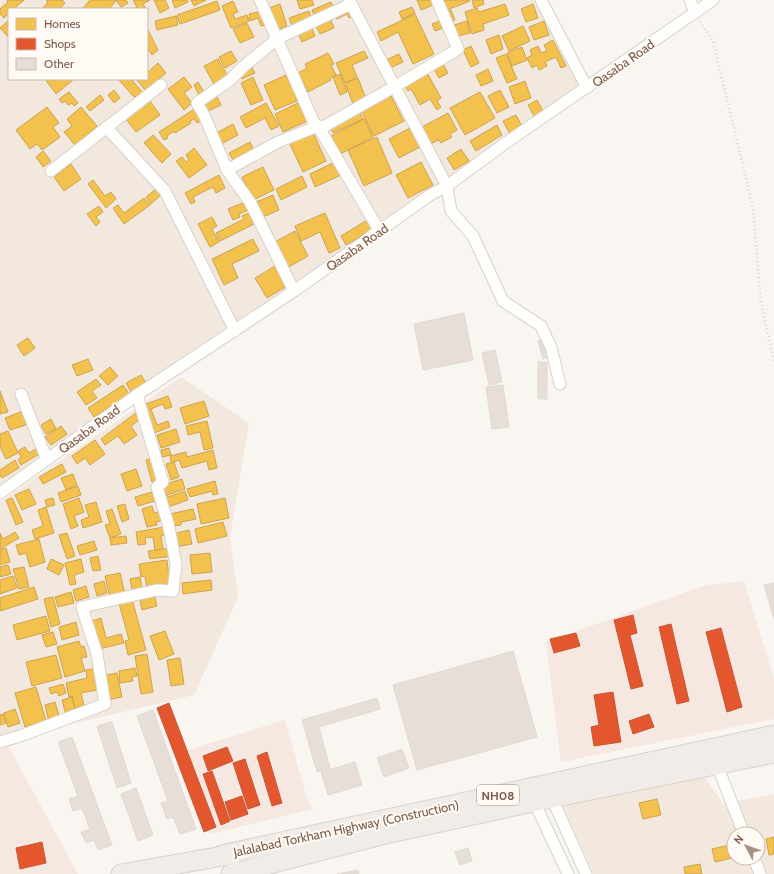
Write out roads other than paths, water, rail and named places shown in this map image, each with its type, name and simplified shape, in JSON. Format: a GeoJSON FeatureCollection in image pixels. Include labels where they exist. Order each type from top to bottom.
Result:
{"type":"FeatureCollection","features":[{"type":"Feature","properties":{"kind":"highway","name":"Jalalabad Torkham Highway (Construction)"},"geometry":{"type":"LineString","coordinates":[[222,855],[540,793],[774,736]]}},
{"type":"Feature","properties":{"kind":"highway","name":"NH08"},"geometry":{"type":"LineString","coordinates":[[231,874],[540,793],[717,765],[774,753]]}},
{"type":"Feature","properties":{"kind":"highway","name":"NH08"},"geometry":{"type":"LineString","coordinates":[[121,874],[222,855],[381,835]]}},
{"type":"Feature","properties":{"kind":"street"},"geometry":{"type":"LineString","coordinates":[[260,0],[278,38],[314,123],[318,126],[379,230]]}},
{"type":"Feature","properties":{"kind":"street"},"geometry":{"type":"LineString","coordinates":[[227,170],[278,142],[318,126],[323,127],[458,50],[437,0]]}},
{"type":"Feature","properties":{"kind":"street"},"geometry":{"type":"LineString","coordinates":[[541,0],[587,88]]}},
{"type":"Feature","properties":{"kind":"street"},"geometry":{"type":"LineString","coordinates":[[690,0],[695,13]]}},
{"type":"Feature","properties":{"kind":"street","name":"Qasaba Road"},"geometry":{"type":"LineString","coordinates":[[0,493],[137,395],[294,291],[379,230],[382,230],[430,195],[447,186],[507,142],[713,0]]}},
{"type":"Feature","properties":{"kind":"street"},"geometry":{"type":"LineString","coordinates":[[294,291],[250,202],[227,170],[197,103],[230,80],[244,66],[278,38],[350,2],[447,186],[451,211],[473,236],[503,301],[541,326],[551,347],[560,384]]}},
{"type":"Feature","properties":{"kind":"street"},"geometry":{"type":"LineString","coordinates":[[51,171],[161,85]]}},
{"type":"Feature","properties":{"kind":"street"},"geometry":{"type":"LineString","coordinates":[[106,127],[165,191],[235,331]]}},
{"type":"Feature","properties":{"kind":"street"},"geometry":{"type":"LineString","coordinates":[[21,394],[46,460]]}},
{"type":"Feature","properties":{"kind":"street"},"geometry":{"type":"LineString","coordinates":[[0,742],[23,735],[105,704],[97,654],[82,607],[157,590],[176,591],[176,564],[168,523],[157,488],[163,482],[137,395]]}},
{"type":"Feature","properties":{"kind":"street"},"geometry":{"type":"LineString","coordinates":[[717,765],[741,826]]}},
{"type":"Feature","properties":{"kind":"street"},"geometry":{"type":"LineString","coordinates":[[540,793],[569,838],[586,874]]}},
{"type":"Feature","properties":{"kind":"street"},"geometry":{"type":"LineString","coordinates":[[540,793],[554,845],[568,874]]}},
{"type":"Feature","properties":{"kind":"street"},"geometry":{"type":"LineString","coordinates":[[554,845],[569,838]]}}]}
